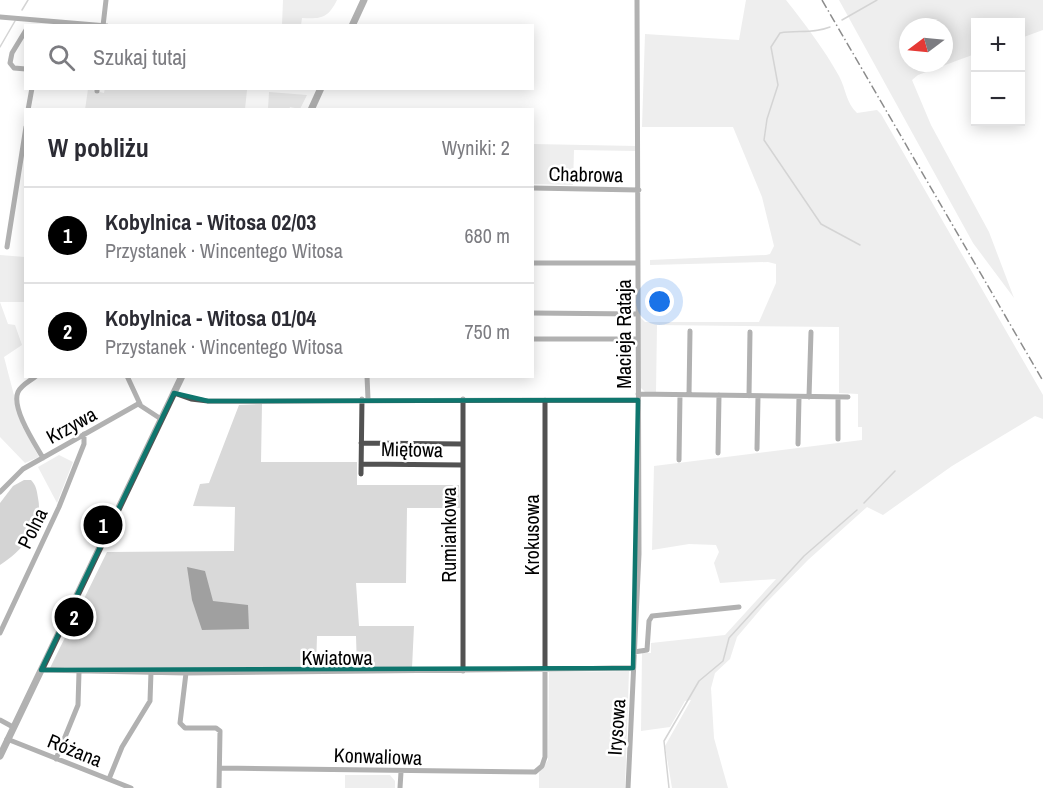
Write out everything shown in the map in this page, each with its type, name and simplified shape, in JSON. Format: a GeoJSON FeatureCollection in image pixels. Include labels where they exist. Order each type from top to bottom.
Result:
{"type":"FeatureCollection","features":[{"type":"Feature","properties":{"kind":"street"},"geometry":{"type":"LineString","coordinates":[[104,24],[106,0]]}},
{"type":"Feature","properties":{"kind":"street"},"geometry":{"type":"LineString","coordinates":[[353,24],[364,0]]}},
{"type":"Feature","properties":{"kind":"street","name":"Macieja Rataja"},"geometry":{"type":"LineString","coordinates":[[633,668],[639,554],[637,0]]}},
{"type":"Feature","properties":{"kind":"street"},"geometry":{"type":"LineString","coordinates":[[0,17],[29,22],[79,24]]}},
{"type":"Feature","properties":{"kind":"street"},"geometry":{"type":"LineString","coordinates":[[24,33],[12,53],[10,63],[14,68],[24,69]]}},
{"type":"Feature","properties":{"kind":"street"},"geometry":{"type":"LineString","coordinates":[[28,108],[32,90]]}},
{"type":"Feature","properties":{"kind":"street"},"geometry":{"type":"LineString","coordinates":[[312,108],[320,90]]}},
{"type":"Feature","properties":{"kind":"street"},"geometry":{"type":"LineString","coordinates":[[7,247],[24,140]]}},
{"type":"Feature","properties":{"kind":"street","name":"Chabrowa"},"geometry":{"type":"LineString","coordinates":[[534,188],[639,190]]}},
{"type":"Feature","properties":{"kind":"street"},"geometry":{"type":"LineString","coordinates":[[534,263],[638,263]]}},
{"type":"Feature","properties":{"kind":"street"},"geometry":{"type":"LineString","coordinates":[[534,313],[638,314]]}},
{"type":"Feature","properties":{"kind":"street"},"geometry":{"type":"LineString","coordinates":[[689,395],[690,331]]}},
{"type":"Feature","properties":{"kind":"street"},"geometry":{"type":"LineString","coordinates":[[749,396],[750,332]]}},
{"type":"Feature","properties":{"kind":"street"},"geometry":{"type":"LineString","coordinates":[[809,397],[811,332]]}},
{"type":"Feature","properties":{"kind":"street"},"geometry":{"type":"LineString","coordinates":[[534,339],[638,339]]}},
{"type":"Feature","properties":{"kind":"street"},"geometry":{"type":"LineString","coordinates":[[33,378],[20,388],[16,400],[24,424],[43,458]]}},
{"type":"Feature","properties":{"kind":"street"},"geometry":{"type":"LineString","coordinates":[[128,378],[140,405],[161,419]]}},
{"type":"Feature","properties":{"kind":"street"},"geometry":{"type":"LineString","coordinates":[[0,753],[181,378]]}},
{"type":"Feature","properties":{"kind":"street"},"geometry":{"type":"LineString","coordinates":[[361,474],[361,443],[367,378]]}},
{"type":"Feature","properties":{"kind":"street"},"geometry":{"type":"LineString","coordinates":[[174,393],[191,399],[208,401],[545,400],[680,395],[848,397]]}},
{"type":"Feature","properties":{"kind":"street"},"geometry":{"type":"LineString","coordinates":[[680,395],[680,460]]}},
{"type":"Feature","properties":{"kind":"street"},"geometry":{"type":"LineString","coordinates":[[718,453],[719,395]]}},
{"type":"Feature","properties":{"kind":"street"},"geometry":{"type":"LineString","coordinates":[[758,396],[758,448]]}},
{"type":"Feature","properties":{"kind":"street"},"geometry":{"type":"LineString","coordinates":[[798,444],[799,397]]}},
{"type":"Feature","properties":{"kind":"street"},"geometry":{"type":"LineString","coordinates":[[838,397],[838,439]]}},
{"type":"Feature","properties":{"kind":"street","name":"Rumiankowa"},"geometry":{"type":"LineString","coordinates":[[463,399],[463,670]]}},
{"type":"Feature","properties":{"kind":"street","name":"Krokusowa"},"geometry":{"type":"LineString","coordinates":[[535,772],[542,766],[545,757],[547,670],[545,400]]}},
{"type":"Feature","properties":{"kind":"street","name":"Krzywa"},"geometry":{"type":"LineString","coordinates":[[0,492],[14,476],[84,434],[140,405]]}},
{"type":"Feature","properties":{"kind":"street","name":"Polna"},"geometry":{"type":"LineString","coordinates":[[0,633],[59,507],[84,444],[84,434]]}},
{"type":"Feature","properties":{"kind":"street"},"geometry":{"type":"LineString","coordinates":[[361,443],[462,444]]}},
{"type":"Feature","properties":{"kind":"street","name":"Miętowa"},"geometry":{"type":"LineString","coordinates":[[361,464],[463,465]]}},
{"type":"Feature","properties":{"kind":"street"},"geometry":{"type":"LineString","coordinates":[[633,652],[647,651],[649,621],[652,616],[739,607]]}},
{"type":"Feature","properties":{"kind":"street","name":"Kwiatowa"},"geometry":{"type":"LineString","coordinates":[[41,670],[186,673],[633,668]]}},
{"type":"Feature","properties":{"kind":"street","name":"Irysowa"},"geometry":{"type":"LineString","coordinates":[[628,788],[633,668]]}},
{"type":"Feature","properties":{"kind":"street"},"geometry":{"type":"LineString","coordinates":[[56,759],[78,705],[79,672]]}},
{"type":"Feature","properties":{"kind":"street"},"geometry":{"type":"LineString","coordinates":[[109,779],[122,747],[150,701],[151,672]]}},
{"type":"Feature","properties":{"kind":"street"},"geometry":{"type":"LineString","coordinates":[[186,673],[180,723],[185,728],[218,729],[219,788]]}},
{"type":"Feature","properties":{"kind":"street"},"geometry":{"type":"LineString","coordinates":[[0,720],[13,727]]}},
{"type":"Feature","properties":{"kind":"street","name":"Różana"},"geometry":{"type":"LineString","coordinates":[[7,739],[131,788]]}},
{"type":"Feature","properties":{"kind":"street","name":"Konwaliowa"},"geometry":{"type":"LineString","coordinates":[[220,768],[535,772]]}},
{"type":"Feature","properties":{"kind":"street"},"geometry":{"type":"LineString","coordinates":[[400,788],[401,772]]}},
{"type":"Feature","properties":{"kind":"highlighted area"},"geometry":{"type":"Polygon","coordinates":[[[174,393],[208,401],[638,400],[633,668],[41,670],[174,393]]]}},
{"type":"Feature","properties":{"kind":"shaded area"},"geometry":{"type":"Polygon","coordinates":[[[283,0],[337,0],[331,11],[324,16],[302,18],[301,24],[282,24],[283,0]]]}},
{"type":"Feature","properties":{"kind":"shaded area"},"geometry":{"type":"Polygon","coordinates":[[[746,0],[786,0],[833,66],[853,109],[857,113],[877,110],[881,114],[1043,395],[1043,419],[1035,416],[952,466],[883,515],[867,507],[808,560],[737,637],[730,659],[715,673],[711,688],[714,738],[728,788],[672,788],[665,746],[691,700],[685,701],[670,727],[641,731],[642,653],[651,653],[651,643],[725,635],[776,579],[720,583],[714,563],[719,552],[716,545],[689,544],[652,550],[654,466],[862,440],[862,427],[858,427],[858,394],[839,393],[839,327],[657,325],[656,392],[645,392],[640,387],[640,317],[645,322],[759,322],[776,283],[776,264],[768,262],[650,265],[650,260],[766,255],[770,254],[774,246],[762,197],[733,127],[642,127],[645,34],[739,40],[746,0]]]}},
{"type":"Feature","properties":{"kind":"shaded area"},"geometry":{"type":"Polygon","coordinates":[[[839,0],[1043,0],[1043,30],[1025,37],[1025,18],[971,18],[971,55],[953,62],[953,18],[899,18],[899,72],[926,72],[912,80],[931,125],[989,232],[1014,298],[973,243],[839,0]]]}},
{"type":"Feature","properties":{"kind":"shaded area"},"geometry":{"type":"Polygon","coordinates":[[[88,90],[104,93],[105,90],[247,90],[245,108],[85,108],[88,90]]]}},
{"type":"Feature","properties":{"kind":"shaded area"},"geometry":{"type":"Polygon","coordinates":[[[269,92],[307,95],[300,108],[268,108],[269,92]]]}},
{"type":"Feature","properties":{"kind":"shaded area"},"geometry":{"type":"Polygon","coordinates":[[[534,144],[636,146],[635,151],[574,150],[573,185],[534,184],[534,144]]]}},
{"type":"Feature","properties":{"kind":"shaded area"},"geometry":{"type":"Polygon","coordinates":[[[0,255],[24,257],[24,302],[0,302],[0,255]]]}},
{"type":"Feature","properties":{"kind":"shaded area"},"geometry":{"type":"Polygon","coordinates":[[[0,302],[8,324],[15,325],[22,345],[4,357],[22,426],[39,457],[25,463],[0,437],[0,302]]]}},
{"type":"Feature","properties":{"kind":"shaded area"},"geometry":{"type":"Polygon","coordinates":[[[262,404],[261,462],[357,462],[357,485],[459,485],[460,508],[407,508],[406,583],[356,583],[359,626],[414,626],[412,668],[357,668],[356,636],[317,636],[316,668],[181,670],[50,668],[107,552],[234,551],[235,507],[193,506],[200,484],[209,483],[239,405],[262,404]]]}},
{"type":"Feature","properties":{"kind":"shaded area"},"geometry":{"type":"Polygon","coordinates":[[[59,455],[73,462],[57,503],[38,467],[59,455]]]}},
{"type":"Feature","properties":{"kind":"shaded area"},"geometry":{"type":"Polygon","coordinates":[[[24,480],[31,480],[36,488],[38,519],[24,545],[0,565],[0,503],[13,486],[24,480]]]}},
{"type":"Feature","properties":{"kind":"shaded area"},"geometry":{"type":"Polygon","coordinates":[[[187,567],[205,571],[213,601],[248,605],[249,629],[202,630],[192,600],[187,567]]]}},
{"type":"Feature","properties":{"kind":"shaded area"},"geometry":{"type":"Polygon","coordinates":[[[629,671],[625,788],[539,788],[539,773],[548,760],[549,672],[629,671]]]}},
{"type":"Feature","properties":{"kind":"shaded area"},"geometry":{"type":"Polygon","coordinates":[[[345,775],[390,775],[395,781],[395,788],[345,788],[345,775]]]}},
{"type":"Feature","properties":{"kind":"waterway"},"geometry":{"type":"LineString","coordinates":[[22,10],[28,0]]}},
{"type":"Feature","properties":{"kind":"waterway"},"geometry":{"type":"LineString","coordinates":[[842,20],[877,0]]}},
{"type":"Feature","properties":{"kind":"waterway"},"geometry":{"type":"LineString","coordinates":[[0,47],[15,21]]}},
{"type":"Feature","properties":{"kind":"waterway"},"geometry":{"type":"LineString","coordinates":[[830,27],[780,33],[771,47],[778,85],[767,119],[764,140],[821,224],[860,245]]}},
{"type":"Feature","properties":{"kind":"waterway"},"geometry":{"type":"LineString","coordinates":[[864,503],[895,471]]}},
{"type":"Feature","properties":{"kind":"waterway"},"geometry":{"type":"LineString","coordinates":[[669,788],[664,741],[699,681],[723,661],[729,638],[804,556],[857,510]]}},
{"type":"Feature","properties":{"kind":"railway"},"geometry":{"type":"LineString","coordinates":[[822,0],[1043,381]]}},
{"type":"Feature","properties":{"kind":"place","name":"Kobylnica - Witosa 02/03"},"geometry":{"type":"Point","coordinates":[103,525]}},
{"type":"Feature","properties":{"kind":"place","name":"Kobylnica - Witosa 01/04"},"geometry":{"type":"Point","coordinates":[74,617]}}]}
